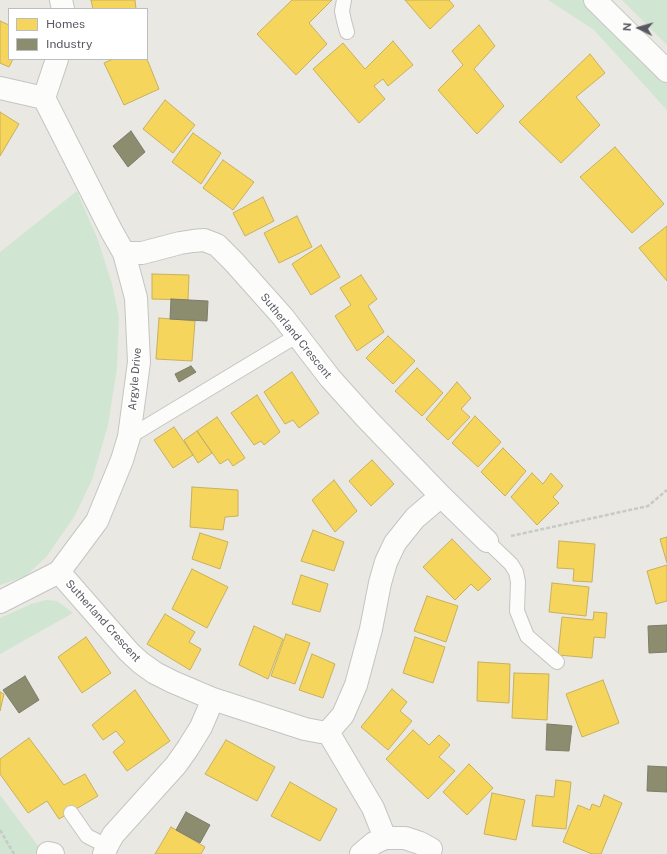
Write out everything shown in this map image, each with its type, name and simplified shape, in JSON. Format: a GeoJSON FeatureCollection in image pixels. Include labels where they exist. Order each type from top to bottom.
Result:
{"type":"FeatureCollection","features":[{"type":"Feature","properties":{"kind":"street"},"geometry":{"type":"LineString","coordinates":[[595,0],[667,71]]}},
{"type":"Feature","properties":{"kind":"street"},"geometry":{"type":"LineString","coordinates":[[0,88],[44,98],[57,60]]}},
{"type":"Feature","properties":{"kind":"street","name":"Argyle Drive"},"geometry":{"type":"LineString","coordinates":[[0,602],[59,572],[97,521],[122,460],[129,437],[139,362],[136,298],[124,253],[44,98]]}},
{"type":"Feature","properties":{"kind":"street","name":"Sutherland Crescent"},"geometry":{"type":"LineString","coordinates":[[124,253],[142,253],[180,243],[204,240],[211,242],[225,252],[298,335],[330,378],[366,418],[441,496],[487,541]]}},
{"type":"Feature","properties":{"kind":"street"},"geometry":{"type":"LineString","coordinates":[[385,838],[373,808],[328,732],[343,715],[356,685],[371,629],[380,583],[386,562],[395,543],[414,518],[441,496]]}},
{"type":"Feature","properties":{"kind":"street","name":"Sutherland Crescent"},"geometry":{"type":"LineString","coordinates":[[59,572],[129,652],[155,673],[213,699],[305,729],[328,732]]}},
{"type":"Feature","properties":{"kind":"street"},"geometry":{"type":"LineString","coordinates":[[105,850],[114,835],[176,765],[201,727],[213,699]]}},
{"type":"Feature","properties":{"kind":"street"},"geometry":{"type":"LineString","coordinates":[[361,854],[374,843],[385,838],[405,838],[420,843],[435,852]]}},
{"type":"Feature","properties":{"kind":"lane"},"geometry":{"type":"LineString","coordinates":[[344,0],[342,12],[347,32]]}},
{"type":"Feature","properties":{"kind":"lane"},"geometry":{"type":"LineString","coordinates":[[129,437],[298,335]]}},
{"type":"Feature","properties":{"kind":"lane"},"geometry":{"type":"LineString","coordinates":[[487,541],[511,564],[516,572],[518,582],[517,611],[528,636],[557,662]]}},
{"type":"Feature","properties":{"kind":"lane"},"geometry":{"type":"LineString","coordinates":[[71,813],[87,836],[105,850]]}},
{"type":"Feature","properties":{"kind":"path"},"geometry":{"type":"LineString","coordinates":[[487,541],[648,506],[667,490]]}},
{"type":"Feature","properties":{"kind":"path"},"geometry":{"type":"LineString","coordinates":[[0,830],[14,854]]}},
{"type":"Feature","properties":{"kind":"green space"},"geometry":{"type":"Polygon","coordinates":[[[548,0],[584,0],[667,83],[667,110],[594,30],[548,0]]]}},
{"type":"Feature","properties":{"kind":"green space"},"geometry":{"type":"Polygon","coordinates":[[[622,0],[667,0],[667,45],[622,0]]]}},
{"type":"Feature","properties":{"kind":"green space"},"geometry":{"type":"Polygon","coordinates":[[[77,191],[98,240],[112,284],[119,317],[117,368],[108,425],[92,480],[74,517],[47,556],[26,576],[0,585],[0,252],[77,191]]]}},
{"type":"Feature","properties":{"kind":"green space"},"geometry":{"type":"Polygon","coordinates":[[[46,600],[57,601],[73,613],[0,654],[0,618],[31,604],[46,600]]]}},
{"type":"Feature","properties":{"kind":"green space"},"geometry":{"type":"Polygon","coordinates":[[[0,795],[39,847],[46,854],[0,854],[0,795]]]}},
{"type":"Feature","properties":{"kind":"building: Homes"},"geometry":{"type":"Polygon","coordinates":[[[91,0],[135,0],[136,8],[93,8],[91,0]]]}},
{"type":"Feature","properties":{"kind":"building: Homes"},"geometry":{"type":"Polygon","coordinates":[[[292,0],[332,0],[309,23],[327,44],[296,75],[257,34],[292,0]]]}},
{"type":"Feature","properties":{"kind":"building: Homes"},"geometry":{"type":"Polygon","coordinates":[[[405,0],[449,0],[454,6],[430,29],[405,0]]]}},
{"type":"Feature","properties":{"kind":"building: Homes"},"geometry":{"type":"Polygon","coordinates":[[[0,21],[8,25],[8,60],[12,60],[9,67],[0,63],[0,21]]]}},
{"type":"Feature","properties":{"kind":"building: Homes"},"geometry":{"type":"Polygon","coordinates":[[[479,25],[495,46],[474,69],[504,106],[477,134],[438,90],[463,65],[452,51],[479,25]]]}},
{"type":"Feature","properties":{"kind":"building: Homes"},"geometry":{"type":"Polygon","coordinates":[[[393,41],[413,65],[388,86],[383,79],[374,86],[385,99],[359,123],[313,69],[343,43],[365,69],[393,41]]]}},
{"type":"Feature","properties":{"kind":"building: Homes"},"geometry":{"type":"Polygon","coordinates":[[[590,54],[605,73],[576,97],[600,125],[561,163],[519,122],[590,54]]]}},
{"type":"Feature","properties":{"kind":"building: Homes"},"geometry":{"type":"Polygon","coordinates":[[[111,60],[147,60],[159,89],[124,105],[104,63],[111,60]]]}},
{"type":"Feature","properties":{"kind":"building: Homes"},"geometry":{"type":"Polygon","coordinates":[[[165,100],[195,125],[173,153],[143,129],[165,100]]]}},
{"type":"Feature","properties":{"kind":"building: Homes"},"geometry":{"type":"Polygon","coordinates":[[[0,112],[19,124],[0,156],[0,112]]]}},
{"type":"Feature","properties":{"kind":"building: Homes"},"geometry":{"type":"Polygon","coordinates":[[[193,133],[221,153],[201,184],[172,162],[193,133]]]}},
{"type":"Feature","properties":{"kind":"building: Homes"},"geometry":{"type":"Polygon","coordinates":[[[615,147],[664,204],[632,233],[580,177],[615,147]]]}},
{"type":"Feature","properties":{"kind":"building: Homes"},"geometry":{"type":"Polygon","coordinates":[[[223,160],[254,182],[233,210],[203,188],[223,160]]]}},
{"type":"Feature","properties":{"kind":"building: Homes"},"geometry":{"type":"Polygon","coordinates":[[[263,197],[274,221],[245,236],[233,213],[263,197]]]}},
{"type":"Feature","properties":{"kind":"building: Homes"},"geometry":{"type":"Polygon","coordinates":[[[297,216],[312,247],[279,263],[264,233],[297,216]]]}},
{"type":"Feature","properties":{"kind":"building: Homes"},"geometry":{"type":"Polygon","coordinates":[[[667,226],[667,281],[639,248],[667,226]]]}},
{"type":"Feature","properties":{"kind":"building: Homes"},"geometry":{"type":"Polygon","coordinates":[[[321,245],[340,277],[311,295],[292,264],[321,245]]]}},
{"type":"Feature","properties":{"kind":"building: Homes"},"geometry":{"type":"Polygon","coordinates":[[[152,274],[189,275],[188,300],[152,299],[152,274]]]}},
{"type":"Feature","properties":{"kind":"building: Homes"},"geometry":{"type":"Polygon","coordinates":[[[361,275],[377,299],[368,306],[384,332],[357,351],[335,316],[351,305],[340,288],[361,275]]]}},
{"type":"Feature","properties":{"kind":"building: Homes"},"geometry":{"type":"Polygon","coordinates":[[[159,318],[195,321],[192,361],[156,359],[159,318]]]}},
{"type":"Feature","properties":{"kind":"building: Homes"},"geometry":{"type":"Polygon","coordinates":[[[388,336],[415,361],[393,384],[366,358],[388,336]]]}},
{"type":"Feature","properties":{"kind":"building: Homes"},"geometry":{"type":"Polygon","coordinates":[[[417,368],[443,393],[422,416],[395,391],[417,368]]]}},
{"type":"Feature","properties":{"kind":"building: Homes"},"geometry":{"type":"Polygon","coordinates":[[[292,372],[319,413],[299,428],[293,420],[285,424],[264,392],[292,372]]]}},
{"type":"Feature","properties":{"kind":"building: Homes"},"geometry":{"type":"Polygon","coordinates":[[[457,382],[471,398],[461,409],[470,417],[448,440],[426,419],[457,382]]]}},
{"type":"Feature","properties":{"kind":"building: Homes"},"geometry":{"type":"Polygon","coordinates":[[[257,395],[280,432],[264,445],[261,441],[254,445],[231,413],[257,395]]]}},
{"type":"Feature","properties":{"kind":"building: Homes"},"geometry":{"type":"Polygon","coordinates":[[[475,416],[501,442],[478,467],[452,443],[475,416]]]}},
{"type":"Feature","properties":{"kind":"building: Homes"},"geometry":{"type":"Polygon","coordinates":[[[217,417],[245,458],[233,466],[228,459],[220,464],[197,431],[217,417]]]}},
{"type":"Feature","properties":{"kind":"building: Homes"},"geometry":{"type":"Polygon","coordinates":[[[174,427],[193,455],[173,468],[154,440],[174,427]]]}},
{"type":"Feature","properties":{"kind":"building: Homes"},"geometry":{"type":"Polygon","coordinates":[[[197,431],[212,453],[198,463],[184,440],[197,431]]]}},
{"type":"Feature","properties":{"kind":"building: Homes"},"geometry":{"type":"Polygon","coordinates":[[[503,448],[526,471],[505,496],[481,472],[503,448]]]}},
{"type":"Feature","properties":{"kind":"building: Homes"},"geometry":{"type":"Polygon","coordinates":[[[372,460],[394,484],[371,506],[349,481],[372,460]]]}},
{"type":"Feature","properties":{"kind":"building: Homes"},"geometry":{"type":"Polygon","coordinates":[[[532,473],[543,484],[551,473],[563,486],[553,497],[559,503],[537,525],[511,497],[532,473]]]}},
{"type":"Feature","properties":{"kind":"building: Homes"},"geometry":{"type":"Polygon","coordinates":[[[334,480],[357,511],[335,532],[312,500],[334,480]]]}},
{"type":"Feature","properties":{"kind":"building: Homes"},"geometry":{"type":"Polygon","coordinates":[[[192,487],[238,490],[238,516],[225,517],[223,530],[190,527],[192,487]]]}},
{"type":"Feature","properties":{"kind":"building: Homes"},"geometry":{"type":"Polygon","coordinates":[[[313,530],[344,542],[334,571],[301,561],[313,530]]]}},
{"type":"Feature","properties":{"kind":"building: Homes"},"geometry":{"type":"Polygon","coordinates":[[[200,533],[228,542],[220,569],[192,559],[200,533]]]}},
{"type":"Feature","properties":{"kind":"building: Homes"},"geometry":{"type":"Polygon","coordinates":[[[667,537],[667,563],[660,539],[667,537]]]}},
{"type":"Feature","properties":{"kind":"building: Homes"},"geometry":{"type":"Polygon","coordinates":[[[452,539],[491,579],[478,591],[471,584],[455,600],[423,567],[452,539]]]}},
{"type":"Feature","properties":{"kind":"building: Homes"},"geometry":{"type":"Polygon","coordinates":[[[559,541],[595,544],[592,582],[573,581],[574,569],[557,568],[559,541]]]}},
{"type":"Feature","properties":{"kind":"building: Homes"},"geometry":{"type":"Polygon","coordinates":[[[667,565],[667,601],[656,604],[647,571],[667,565]]]}},
{"type":"Feature","properties":{"kind":"building: Homes"},"geometry":{"type":"Polygon","coordinates":[[[192,569],[228,587],[207,628],[172,609],[192,569]]]}},
{"type":"Feature","properties":{"kind":"building: Homes"},"geometry":{"type":"Polygon","coordinates":[[[301,575],[328,584],[320,612],[292,604],[301,575]]]}},
{"type":"Feature","properties":{"kind":"building: Homes"},"geometry":{"type":"Polygon","coordinates":[[[552,583],[589,587],[586,616],[549,612],[552,583]]]}},
{"type":"Feature","properties":{"kind":"building: Homes"},"geometry":{"type":"Polygon","coordinates":[[[427,596],[458,606],[446,642],[414,631],[427,596]]]}},
{"type":"Feature","properties":{"kind":"building: Homes"},"geometry":{"type":"Polygon","coordinates":[[[594,612],[607,613],[605,638],[594,637],[592,658],[558,655],[562,617],[593,620],[594,612]]]}},
{"type":"Feature","properties":{"kind":"building: Homes"},"geometry":{"type":"Polygon","coordinates":[[[165,614],[195,632],[189,642],[201,649],[190,670],[147,644],[165,614]]]}},
{"type":"Feature","properties":{"kind":"building: Homes"},"geometry":{"type":"Polygon","coordinates":[[[254,626],[283,639],[268,679],[239,665],[254,626]]]}},
{"type":"Feature","properties":{"kind":"building: Homes"},"geometry":{"type":"Polygon","coordinates":[[[286,634],[310,643],[295,684],[271,676],[286,634]]]}},
{"type":"Feature","properties":{"kind":"building: Homes"},"geometry":{"type":"Polygon","coordinates":[[[86,637],[111,673],[82,693],[58,657],[86,637]]]}},
{"type":"Feature","properties":{"kind":"building: Homes"},"geometry":{"type":"Polygon","coordinates":[[[415,637],[445,647],[433,683],[403,673],[415,637]]]}},
{"type":"Feature","properties":{"kind":"building: Homes"},"geometry":{"type":"Polygon","coordinates":[[[312,654],[335,664],[323,698],[299,690],[312,654]]]}},
{"type":"Feature","properties":{"kind":"building: Homes"},"geometry":{"type":"Polygon","coordinates":[[[478,662],[510,664],[509,703],[477,701],[478,662]]]}},
{"type":"Feature","properties":{"kind":"building: Homes"},"geometry":{"type":"Polygon","coordinates":[[[514,673],[549,674],[547,720],[512,718],[514,673]]]}},
{"type":"Feature","properties":{"kind":"building: Homes"},"geometry":{"type":"Polygon","coordinates":[[[603,680],[619,723],[582,737],[566,694],[603,680]]]}},
{"type":"Feature","properties":{"kind":"building: Homes"},"geometry":{"type":"Polygon","coordinates":[[[392,689],[407,702],[400,711],[412,721],[388,750],[361,727],[392,689]]]}},
{"type":"Feature","properties":{"kind":"building: Homes"},"geometry":{"type":"Polygon","coordinates":[[[135,690],[170,741],[127,771],[113,752],[125,742],[116,731],[103,740],[92,725],[135,690]]]}},
{"type":"Feature","properties":{"kind":"building: Homes"},"geometry":{"type":"Polygon","coordinates":[[[0,692],[4,694],[0,711],[0,692]]]}},
{"type":"Feature","properties":{"kind":"building: Homes"},"geometry":{"type":"Polygon","coordinates":[[[413,730],[429,745],[439,735],[450,745],[439,757],[455,771],[428,799],[386,759],[413,730]]]}},
{"type":"Feature","properties":{"kind":"building: Homes"},"geometry":{"type":"Polygon","coordinates":[[[29,738],[64,785],[85,774],[98,796],[59,819],[47,801],[28,813],[0,774],[0,759],[29,738]]]}},
{"type":"Feature","properties":{"kind":"building: Homes"},"geometry":{"type":"Polygon","coordinates":[[[226,740],[275,767],[257,801],[205,774],[226,740]]]}},
{"type":"Feature","properties":{"kind":"building: Homes"},"geometry":{"type":"Polygon","coordinates":[[[469,764],[493,788],[467,815],[443,792],[469,764]]]}},
{"type":"Feature","properties":{"kind":"building: Homes"},"geometry":{"type":"Polygon","coordinates":[[[556,780],[571,782],[566,829],[532,826],[536,795],[554,797],[556,780]]]}},
{"type":"Feature","properties":{"kind":"building: Homes"},"geometry":{"type":"Polygon","coordinates":[[[290,782],[337,809],[320,841],[271,816],[290,782]]]}},
{"type":"Feature","properties":{"kind":"building: Homes"},"geometry":{"type":"Polygon","coordinates":[[[492,793],[525,800],[516,840],[484,834],[492,793]]]}},
{"type":"Feature","properties":{"kind":"building: Homes"},"geometry":{"type":"Polygon","coordinates":[[[604,795],[622,803],[601,854],[592,854],[563,842],[578,805],[590,810],[592,804],[600,807],[604,795]]]}},
{"type":"Feature","properties":{"kind":"building: Homes"},"geometry":{"type":"Polygon","coordinates":[[[171,827],[205,847],[201,854],[155,854],[171,827]]]}},
{"type":"Feature","properties":{"kind":"building: Industry"},"geometry":{"type":"Polygon","coordinates":[[[131,131],[145,152],[128,167],[113,146],[131,131]]]}},
{"type":"Feature","properties":{"kind":"building: Industry"},"geometry":{"type":"Polygon","coordinates":[[[171,299],[208,301],[207,321],[170,319],[171,299]]]}},
{"type":"Feature","properties":{"kind":"building: Industry"},"geometry":{"type":"Polygon","coordinates":[[[191,366],[196,372],[179,382],[175,374],[191,366]]]}},
{"type":"Feature","properties":{"kind":"building: Industry"},"geometry":{"type":"Polygon","coordinates":[[[667,625],[667,652],[649,653],[648,626],[667,625]]]}},
{"type":"Feature","properties":{"kind":"building: Industry"},"geometry":{"type":"Polygon","coordinates":[[[25,676],[39,700],[19,713],[3,690],[25,676]]]}},
{"type":"Feature","properties":{"kind":"building: Industry"},"geometry":{"type":"Polygon","coordinates":[[[547,724],[572,726],[569,751],[546,750],[547,724]]]}},
{"type":"Feature","properties":{"kind":"building: Industry"},"geometry":{"type":"Polygon","coordinates":[[[648,766],[667,767],[667,792],[647,791],[648,766]]]}},
{"type":"Feature","properties":{"kind":"building: Industry"},"geometry":{"type":"Polygon","coordinates":[[[186,812],[210,825],[200,843],[176,830],[186,812]]]}}]}
